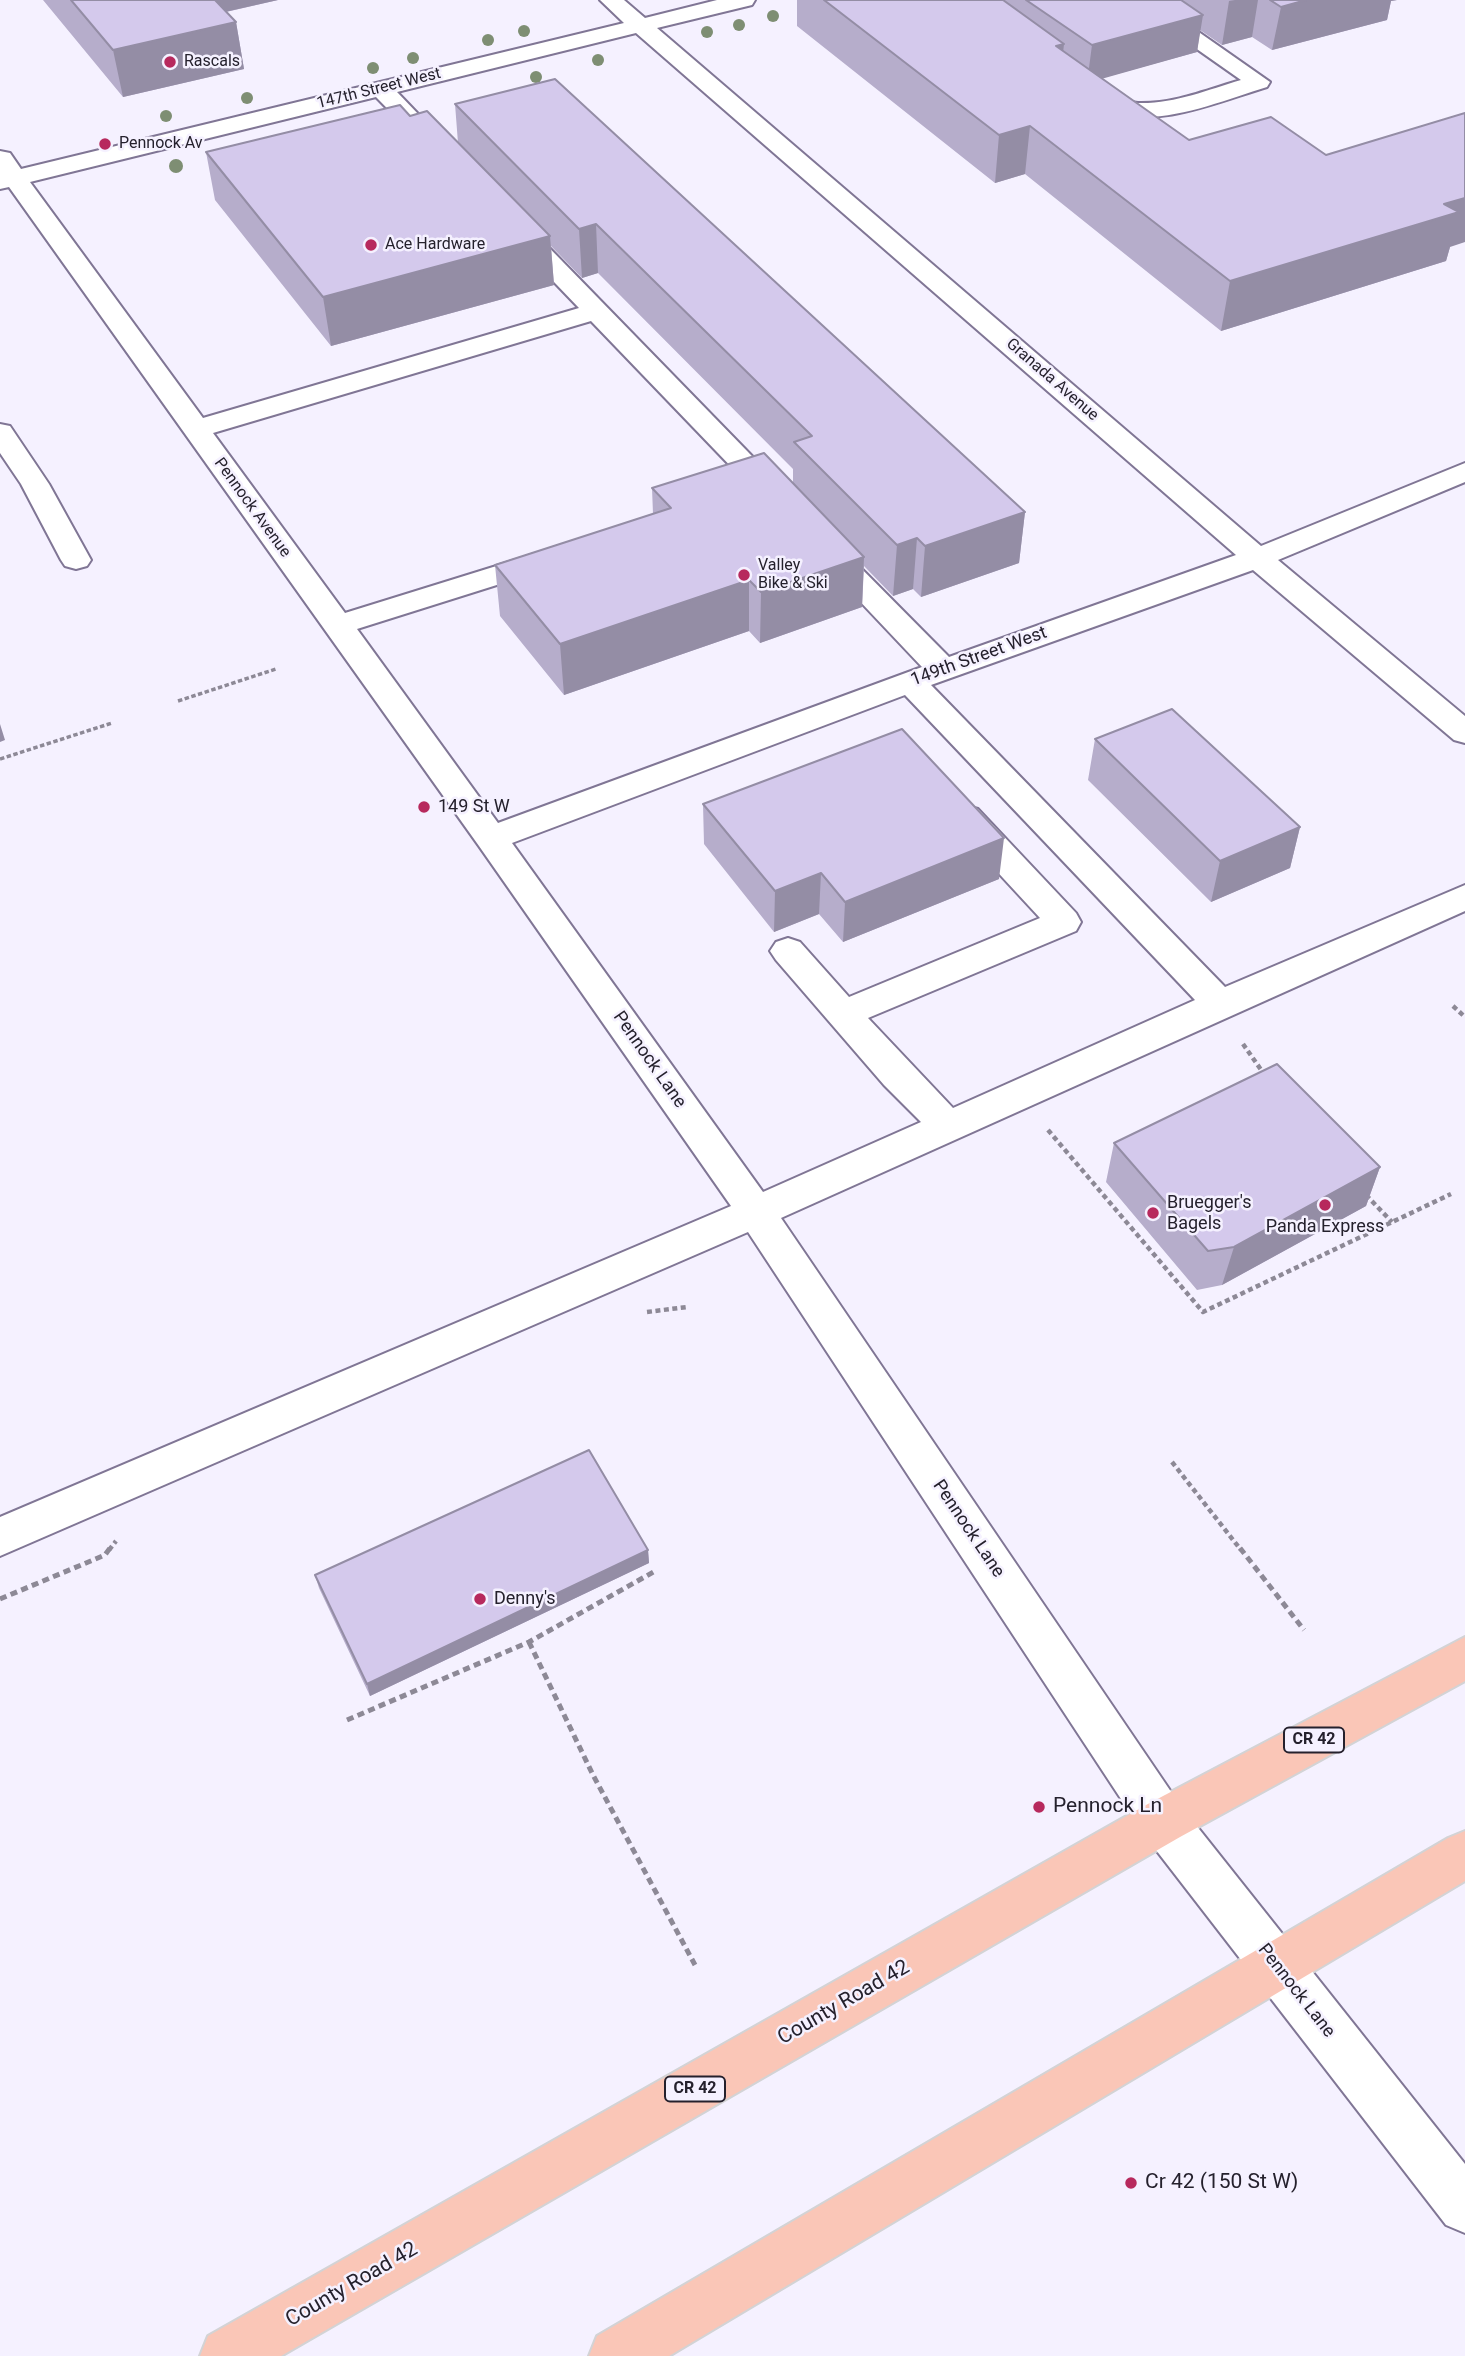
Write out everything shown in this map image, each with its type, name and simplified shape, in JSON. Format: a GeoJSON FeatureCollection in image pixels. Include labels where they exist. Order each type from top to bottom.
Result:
{"type":"FeatureCollection","features":[{"type":"Feature","properties":{"kind":"highway","name":"County Road 42"},"geometry":{"type":"LineString","coordinates":[[228,2356],[1163,1821],[1465,1658]]}},
{"type":"Feature","properties":{"kind":"highway"},"geometry":{"type":"LineString","coordinates":[[617,2356],[1465,1854]]}},
{"type":"Feature","properties":{"kind":"street","name":"Granada Avenue"},"geometry":{"type":"LineString","coordinates":[[611,0],[1257,558],[1465,733]]}},
{"type":"Feature","properties":{"kind":"street","name":"147th Street West"},"geometry":{"type":"LineString","coordinates":[[5,172],[381,88],[744,0]]}},
{"type":"Feature","properties":{"kind":"street"},"geometry":{"type":"LineString","coordinates":[[1076,89],[1116,109],[1151,112],[1259,82],[1138,0]]}},
{"type":"Feature","properties":{"kind":"street"},"geometry":{"type":"LineString","coordinates":[[381,88],[454,164]]}},
{"type":"Feature","properties":{"kind":"street","name":"Pennock Avenue"},"geometry":{"type":"LineString","coordinates":[[5,172],[491,838]]}},
{"type":"Feature","properties":{"kind":"street"},"geometry":{"type":"LineString","coordinates":[[502,213],[597,311],[756,494],[803,525],[943,670]]}},
{"type":"Feature","properties":{"kind":"street"},"geometry":{"type":"LineString","coordinates":[[195,430],[597,311]]}},
{"type":"Feature","properties":{"kind":"street"},"geometry":{"type":"LineString","coordinates":[[0,432],[35,484],[76,560]]}},
{"type":"Feature","properties":{"kind":"street","name":"149th Street West"},"geometry":{"type":"LineString","coordinates":[[491,838],[910,682],[1257,558],[1465,472]]}},
{"type":"Feature","properties":{"kind":"street"},"geometry":{"type":"LineString","coordinates":[[338,625],[578,550]]}},
{"type":"Feature","properties":{"kind":"street"},"geometry":{"type":"LineString","coordinates":[[910,682],[1048,825],[1228,1019]]}},
{"type":"Feature","properties":{"kind":"street"},"geometry":{"type":"LineString","coordinates":[[844,1014],[1065,922],[940,789]]}},
{"type":"Feature","properties":{"kind":"street"},"geometry":{"type":"LineString","coordinates":[[995,848],[1048,825]]}},
{"type":"Feature","properties":{"kind":"street","name":"Pennock Lane"},"geometry":{"type":"LineString","coordinates":[[491,838],[756,1212],[1163,1821],[1465,2206]]}},
{"type":"Feature","properties":{"kind":"street"},"geometry":{"type":"LineString","coordinates":[[0,1537],[756,1212],[948,1126],[1228,1019],[1465,898]]}},
{"type":"Feature","properties":{"kind":"street"},"geometry":{"type":"LineString","coordinates":[[788,951],[897,1075],[948,1126]]}},
{"type":"Feature","properties":{"kind":"path"},"geometry":{"type":"LineString","coordinates":[[178,701],[276,669]]}},
{"type":"Feature","properties":{"kind":"path"},"geometry":{"type":"LineString","coordinates":[[0,759],[112,723]]}},
{"type":"Feature","properties":{"kind":"path"},"geometry":{"type":"LineString","coordinates":[[1453,1006],[1465,1017]]}},
{"type":"Feature","properties":{"kind":"path"},"geometry":{"type":"LineString","coordinates":[[1228,1019],[1267,1077]]}},
{"type":"Feature","properties":{"kind":"path"},"geometry":{"type":"LineString","coordinates":[[1040,1120],[1203,1312],[1451,1194]]}},
{"type":"Feature","properties":{"kind":"path"},"geometry":{"type":"LineString","coordinates":[[1363,1191],[1392,1222]]}},
{"type":"Feature","properties":{"kind":"path"},"geometry":{"type":"LineString","coordinates":[[1172,1462],[1304,1630]]}},
{"type":"Feature","properties":{"kind":"path"},"geometry":{"type":"LineString","coordinates":[[347,1720],[529,1642],[657,1570]]}},
{"type":"Feature","properties":{"kind":"path"},"geometry":{"type":"LineString","coordinates":[[529,1642],[593,1776],[695,1965]]}},
{"type":"Feature","properties":{"kind":"building"},"geometry":{"type":"Polygon","coordinates":[[[71,0],[215,0],[236,22],[113,50],[71,0]]]}},
{"type":"Feature","properties":{"kind":"building"},"geometry":{"type":"Polygon","coordinates":[[[824,0],[1003,0],[1064,44],[1056,46],[1189,140],[1271,117],[1326,155],[1465,113],[1465,198],[1444,204],[1459,212],[1230,281],[1030,126],[999,135],[824,0]]]}},
{"type":"Feature","properties":{"kind":"building"},"geometry":{"type":"Polygon","coordinates":[[[1026,0],[1181,0],[1203,15],[1092,45],[1026,0]]]}},
{"type":"Feature","properties":{"kind":"building"},"geometry":{"type":"Polygon","coordinates":[[[1270,0],[1306,0],[1281,7],[1270,0]]]}},
{"type":"Feature","properties":{"kind":"building"},"geometry":{"type":"Polygon","coordinates":[[[555,79],[1025,512],[925,546],[917,538],[897,545],[794,442],[812,436],[596,224],[579,229],[455,104],[555,79]]]}},
{"type":"Feature","properties":{"kind":"building"},"geometry":{"type":"Polygon","coordinates":[[[400,105],[410,116],[427,111],[550,236],[323,297],[206,152],[400,105]]]}},
{"type":"Feature","properties":{"kind":"building"},"geometry":{"type":"Polygon","coordinates":[[[764,453],[864,557],[761,592],[749,580],[560,644],[495,565],[671,508],[652,488],[764,453]]]}},
{"type":"Feature","properties":{"kind":"building"},"geometry":{"type":"Polygon","coordinates":[[[1172,709],[1300,827],[1220,861],[1095,739],[1172,709]]]}},
{"type":"Feature","properties":{"kind":"building"},"geometry":{"type":"Polygon","coordinates":[[[902,729],[1004,838],[845,902],[821,873],[775,891],[703,804],[902,729]]]}},
{"type":"Feature","properties":{"kind":"building"},"geometry":{"type":"Polygon","coordinates":[[[1277,1064],[1380,1167],[1234,1247],[1208,1251],[1114,1143],[1277,1064]]]}},
{"type":"Feature","properties":{"kind":"building"},"geometry":{"type":"Polygon","coordinates":[[[589,1450],[648,1550],[367,1684],[315,1575],[589,1450]]]}},
{"type":"Feature","properties":{"kind":"place","name":"Rascals"},"geometry":{"type":"Point","coordinates":[170,62]}},
{"type":"Feature","properties":{"kind":"place","name":"Pennock Av"},"geometry":{"type":"Point","coordinates":[105,144]}},
{"type":"Feature","properties":{"kind":"place","name":"Ace Hardware"},"geometry":{"type":"Point","coordinates":[371,245]}},
{"type":"Feature","properties":{"kind":"place","name":"Valley Bike & Ski"},"geometry":{"type":"Point","coordinates":[744,575]}},
{"type":"Feature","properties":{"kind":"place","name":"149 St W"},"geometry":{"type":"Point","coordinates":[424,807]}},
{"type":"Feature","properties":{"kind":"place","name":"Panda Express"},"geometry":{"type":"Point","coordinates":[1325,1205]}},
{"type":"Feature","properties":{"kind":"place","name":"Bruegger's Bagels"},"geometry":{"type":"Point","coordinates":[1153,1213]}},
{"type":"Feature","properties":{"kind":"place","name":"Denny's"},"geometry":{"type":"Point","coordinates":[480,1599]}},
{"type":"Feature","properties":{"kind":"place","name":"Pennock Ln"},"geometry":{"type":"Point","coordinates":[1039,1807]}},
{"type":"Feature","properties":{"kind":"place","name":"Cr 42 (150 St W)"},"geometry":{"type":"Point","coordinates":[1131,2183]}}]}
